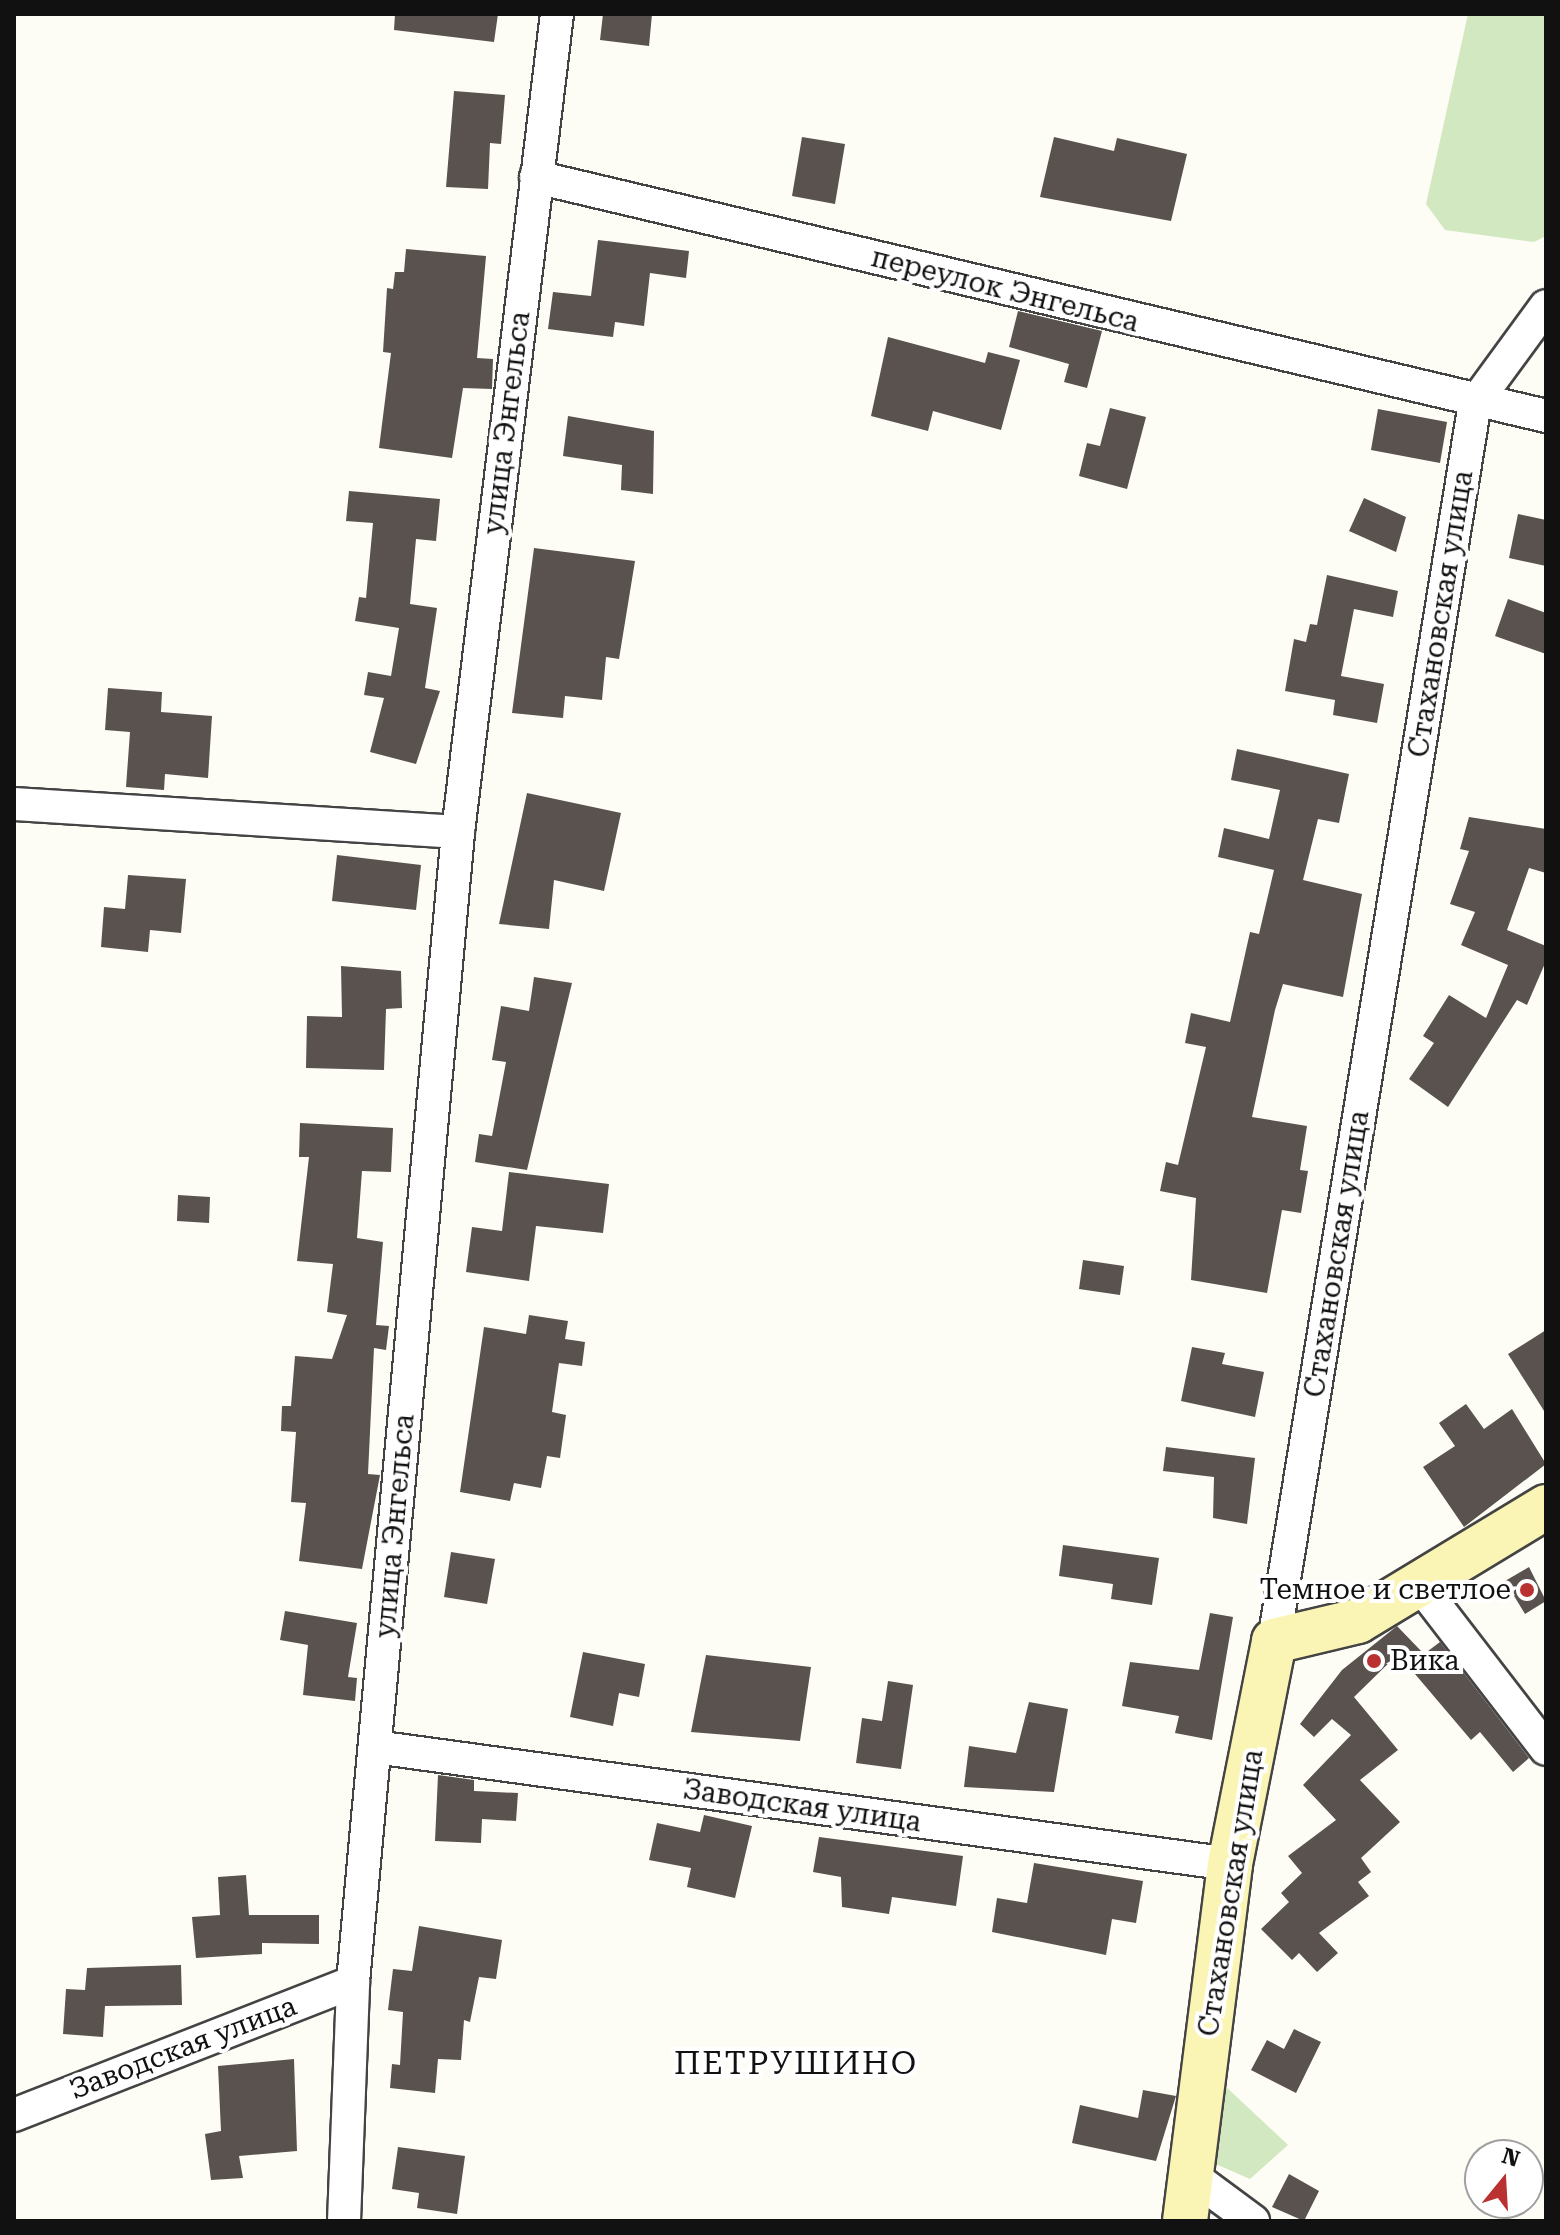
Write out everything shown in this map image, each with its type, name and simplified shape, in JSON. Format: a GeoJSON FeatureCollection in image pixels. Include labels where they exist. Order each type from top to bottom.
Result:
{"type":"FeatureCollection","features":[{"type":"Feature","properties":{"kind":"street","name":"улица Энгельса"},"geometry":{"type":"LineString","coordinates":[[344,2221],[353,1982],[458,832],[557,14]]}},
{"type":"Feature","properties":{"kind":"street","name":"переулок Энгельса"},"geometry":{"type":"LineString","coordinates":[[536,177],[1475,403]]}},
{"type":"Feature","properties":{"kind":"street"},"geometry":{"type":"LineString","coordinates":[[1546,306],[1475,403],[1546,416]]}},
{"type":"Feature","properties":{"kind":"street","name":"Стахановская улица"},"geometry":{"type":"LineString","coordinates":[[1185,2221],[1230,1864],[1274,1641],[1475,403]]}},
{"type":"Feature","properties":{"kind":"street"},"geometry":{"type":"LineString","coordinates":[[14,804],[458,832]]}},
{"type":"Feature","properties":{"kind":"street"},"geometry":{"type":"LineString","coordinates":[[1274,1641],[1333,1631],[1419,1584],[1546,1507]]}},
{"type":"Feature","properties":{"kind":"street"},"geometry":{"type":"LineString","coordinates":[[1419,1584],[1546,1749]]}},
{"type":"Feature","properties":{"kind":"street","name":"Заводская улица"},"geometry":{"type":"LineString","coordinates":[[375,1747],[1230,1864]]}},
{"type":"Feature","properties":{"kind":"street","name":"Заводская улица"},"geometry":{"type":"LineString","coordinates":[[14,2115],[353,1982]]}},
{"type":"Feature","properties":{"kind":"street"},"geometry":{"type":"LineString","coordinates":[[1192,2176],[1253,2221]]}},
{"type":"Feature","properties":{"kind":"green space"},"geometry":{"type":"Polygon","coordinates":[[[1468,14],[1546,14],[1546,236],[1534,242],[1445,230],[1426,204],[1468,14]]]}},
{"type":"Feature","properties":{"kind":"green space"},"geometry":{"type":"Polygon","coordinates":[[[1223,2084],[1288,2145],[1250,2179],[1211,2162],[1223,2084]]]}},
{"type":"Feature","properties":{"kind":"building"},"geometry":{"type":"Polygon","coordinates":[[[395,14],[498,14],[494,42],[394,30],[395,14]]]}},
{"type":"Feature","properties":{"kind":"building"},"geometry":{"type":"Polygon","coordinates":[[[603,14],[652,14],[649,46],[600,40],[603,14]]]}},
{"type":"Feature","properties":{"kind":"building"},"geometry":{"type":"Polygon","coordinates":[[[454,91],[505,95],[501,144],[490,143],[488,189],[446,187],[454,91]]]}},
{"type":"Feature","properties":{"kind":"building"},"geometry":{"type":"Polygon","coordinates":[[[802,137],[845,144],[835,204],[792,196],[802,137]]]}},
{"type":"Feature","properties":{"kind":"building"},"geometry":{"type":"Polygon","coordinates":[[[1054,137],[1114,151],[1117,138],[1187,154],[1171,221],[1040,197],[1054,137]]]}},
{"type":"Feature","properties":{"kind":"building"},"geometry":{"type":"Polygon","coordinates":[[[598,240],[689,251],[686,278],[650,273],[644,326],[615,322],[613,337],[548,329],[553,292],[591,296],[598,240]]]}},
{"type":"Feature","properties":{"kind":"building"},"geometry":{"type":"Polygon","coordinates":[[[406,249],[486,256],[477,358],[493,359],[492,389],[463,388],[452,458],[379,448],[391,353],[383,352],[387,288],[393,289],[395,272],[404,272],[406,249]]]}},
{"type":"Feature","properties":{"kind":"building"},"geometry":{"type":"Polygon","coordinates":[[[1018,311],[1102,331],[1087,388],[1064,382],[1069,364],[1009,347],[1018,311]]]}},
{"type":"Feature","properties":{"kind":"building"},"geometry":{"type":"Polygon","coordinates":[[[888,337],[985,363],[988,352],[1020,360],[1001,430],[933,411],[928,431],[871,416],[888,337]]]}},
{"type":"Feature","properties":{"kind":"building"},"geometry":{"type":"Polygon","coordinates":[[[1110,408],[1146,417],[1127,489],[1079,476],[1087,443],[1100,446],[1110,408]]]}},
{"type":"Feature","properties":{"kind":"building"},"geometry":{"type":"Polygon","coordinates":[[[1378,409],[1447,422],[1440,463],[1371,450],[1378,409]]]}},
{"type":"Feature","properties":{"kind":"building"},"geometry":{"type":"Polygon","coordinates":[[[568,416],[654,431],[653,494],[621,490],[622,465],[563,456],[568,416]]]}},
{"type":"Feature","properties":{"kind":"building"},"geometry":{"type":"Polygon","coordinates":[[[349,491],[440,499],[436,541],[416,539],[410,604],[437,608],[425,688],[440,691],[416,764],[370,752],[384,698],[364,695],[368,672],[391,676],[399,628],[355,621],[359,597],[366,598],[373,523],[346,521],[349,491]]]}},
{"type":"Feature","properties":{"kind":"building"},"geometry":{"type":"Polygon","coordinates":[[[1364,498],[1406,517],[1396,552],[1349,531],[1364,498]]]}},
{"type":"Feature","properties":{"kind":"building"},"geometry":{"type":"Polygon","coordinates":[[[1518,514],[1546,520],[1546,566],[1509,558],[1518,514]]]}},
{"type":"Feature","properties":{"kind":"building"},"geometry":{"type":"Polygon","coordinates":[[[534,548],[635,561],[619,659],[606,657],[602,700],[565,696],[563,718],[512,713],[534,548]]]}},
{"type":"Feature","properties":{"kind":"building"},"geometry":{"type":"Polygon","coordinates":[[[1327,575],[1398,591],[1393,617],[1354,609],[1341,676],[1384,684],[1377,723],[1333,715],[1335,700],[1285,691],[1294,639],[1306,642],[1310,624],[1317,625],[1327,575]]]}},
{"type":"Feature","properties":{"kind":"building"},"geometry":{"type":"Polygon","coordinates":[[[1508,599],[1546,613],[1546,654],[1495,636],[1508,599]]]}},
{"type":"Feature","properties":{"kind":"building"},"geometry":{"type":"Polygon","coordinates":[[[108,688],[162,692],[161,712],[212,716],[208,778],[165,774],[164,790],[126,787],[130,732],[105,730],[108,688]]]}},
{"type":"Feature","properties":{"kind":"building"},"geometry":{"type":"Polygon","coordinates":[[[1237,749],[1349,774],[1339,823],[1318,819],[1303,880],[1362,894],[1343,997],[1283,984],[1275,1010],[1252,1117],[1307,1126],[1300,1170],[1308,1171],[1301,1213],[1282,1210],[1267,1293],[1191,1280],[1196,1198],[1160,1191],[1166,1162],[1178,1165],[1206,1047],[1185,1043],[1191,1013],[1230,1022],[1250,932],[1259,934],[1274,870],[1218,857],[1224,828],[1269,839],[1280,790],[1231,780],[1237,749]]]}},
{"type":"Feature","properties":{"kind":"building"},"geometry":{"type":"Polygon","coordinates":[[[527,793],[621,813],[604,891],[554,880],[549,929],[499,924],[527,793]]]}},
{"type":"Feature","properties":{"kind":"building"},"geometry":{"type":"Polygon","coordinates":[[[1469,817],[1546,829],[1546,873],[1529,868],[1507,930],[1546,946],[1546,961],[1527,1005],[1517,1000],[1448,1107],[1409,1079],[1434,1043],[1423,1036],[1449,995],[1486,1018],[1508,965],[1461,945],[1475,912],[1450,904],[1469,851],[1460,849],[1469,817]]]}},
{"type":"Feature","properties":{"kind":"building"},"geometry":{"type":"Polygon","coordinates":[[[337,855],[421,865],[416,910],[332,901],[337,855]]]}},
{"type":"Feature","properties":{"kind":"building"},"geometry":{"type":"Polygon","coordinates":[[[128,875],[186,879],[181,933],[150,930],[148,952],[101,947],[104,907],[125,909],[128,875]]]}},
{"type":"Feature","properties":{"kind":"building"},"geometry":{"type":"Polygon","coordinates":[[[341,966],[401,971],[402,1008],[386,1009],[384,1070],[306,1068],[307,1016],[342,1017],[341,966]]]}},
{"type":"Feature","properties":{"kind":"building"},"geometry":{"type":"Polygon","coordinates":[[[534,977],[572,983],[527,1170],[475,1162],[479,1134],[492,1136],[506,1062],[492,1060],[501,1006],[529,1011],[534,977]]]}},
{"type":"Feature","properties":{"kind":"building"},"geometry":{"type":"Polygon","coordinates":[[[300,1123],[393,1128],[391,1172],[362,1171],[357,1238],[383,1242],[376,1325],[389,1326],[386,1350],[374,1348],[368,1474],[380,1475],[362,1569],[299,1561],[306,1503],[291,1502],[296,1432],[281,1431],[282,1406],[291,1406],[295,1356],[332,1359],[347,1315],[327,1312],[333,1264],[297,1261],[309,1157],[299,1157],[300,1123]]]}},
{"type":"Feature","properties":{"kind":"building"},"geometry":{"type":"Polygon","coordinates":[[[509,1172],[609,1184],[603,1233],[536,1226],[529,1281],[466,1272],[472,1227],[502,1231],[509,1172]]]}},
{"type":"Feature","properties":{"kind":"building"},"geometry":{"type":"Polygon","coordinates":[[[178,1195],[210,1197],[209,1223],[177,1221],[178,1195]]]}},
{"type":"Feature","properties":{"kind":"building"},"geometry":{"type":"Polygon","coordinates":[[[1083,1260],[1124,1266],[1120,1295],[1079,1289],[1083,1260]]]}},
{"type":"Feature","properties":{"kind":"building"},"geometry":{"type":"Polygon","coordinates":[[[529,1315],[568,1321],[565,1339],[585,1342],[582,1366],[559,1363],[552,1412],[566,1415],[560,1458],[547,1456],[541,1488],[514,1483],[510,1501],[460,1492],[484,1327],[526,1334],[529,1315]]]}},
{"type":"Feature","properties":{"kind":"building"},"geometry":{"type":"Polygon","coordinates":[[[1546,1330],[1546,1414],[1508,1354],[1546,1330]]]}},
{"type":"Feature","properties":{"kind":"building"},"geometry":{"type":"Polygon","coordinates":[[[1192,1347],[1225,1353],[1222,1364],[1264,1372],[1255,1417],[1181,1401],[1192,1347]]]}},
{"type":"Feature","properties":{"kind":"building"},"geometry":{"type":"Polygon","coordinates":[[[1466,1404],[1484,1429],[1512,1409],[1546,1464],[1464,1527],[1423,1467],[1455,1446],[1439,1423],[1466,1404]]]}},
{"type":"Feature","properties":{"kind":"building"},"geometry":{"type":"Polygon","coordinates":[[[1166,1447],[1255,1458],[1247,1524],[1213,1518],[1214,1477],[1163,1471],[1166,1447]]]}},
{"type":"Feature","properties":{"kind":"building"},"geometry":{"type":"Polygon","coordinates":[[[1063,1545],[1159,1558],[1152,1605],[1111,1599],[1113,1584],[1059,1576],[1063,1545]]]}},
{"type":"Feature","properties":{"kind":"building"},"geometry":{"type":"Polygon","coordinates":[[[451,1552],[495,1559],[487,1604],[444,1597],[451,1552]]]}},
{"type":"Feature","properties":{"kind":"building"},"geometry":{"type":"Polygon","coordinates":[[[1529,1567],[1546,1601],[1525,1614],[1505,1581],[1529,1567]]]}},
{"type":"Feature","properties":{"kind":"building"},"geometry":{"type":"Polygon","coordinates":[[[285,1611],[357,1623],[348,1677],[357,1678],[355,1701],[303,1695],[308,1645],[280,1640],[285,1611]]]}},
{"type":"Feature","properties":{"kind":"building"},"geometry":{"type":"Polygon","coordinates":[[[1210,1613],[1233,1617],[1212,1740],[1175,1733],[1179,1716],[1122,1706],[1130,1662],[1199,1670],[1210,1613]]]}},
{"type":"Feature","properties":{"kind":"building"},"geometry":{"type":"Polygon","coordinates":[[[1397,1626],[1424,1654],[1440,1642],[1529,1758],[1513,1772],[1480,1732],[1471,1740],[1398,1654],[1354,1697],[1398,1750],[1360,1780],[1400,1822],[1361,1858],[1371,1872],[1358,1882],[1369,1896],[1319,1933],[1338,1953],[1317,1972],[1299,1953],[1292,1960],[1261,1929],[1289,1902],[1281,1893],[1302,1873],[1288,1856],[1336,1820],[1303,1785],[1351,1735],[1332,1719],[1314,1737],[1300,1724],[1342,1670],[1397,1626]]]}},
{"type":"Feature","properties":{"kind":"building"},"geometry":{"type":"Polygon","coordinates":[[[583,1652],[645,1664],[639,1697],[619,1693],[613,1726],[570,1717],[583,1652]]]}},
{"type":"Feature","properties":{"kind":"building"},"geometry":{"type":"Polygon","coordinates":[[[706,1655],[811,1667],[800,1741],[691,1732],[706,1655]]]}},
{"type":"Feature","properties":{"kind":"building"},"geometry":{"type":"Polygon","coordinates":[[[888,1681],[913,1685],[901,1769],[856,1763],[862,1718],[882,1721],[888,1681]]]}},
{"type":"Feature","properties":{"kind":"building"},"geometry":{"type":"Polygon","coordinates":[[[1029,1702],[1068,1709],[1054,1792],[964,1787],[969,1746],[1016,1753],[1029,1702]]]}},
{"type":"Feature","properties":{"kind":"building"},"geometry":{"type":"Polygon","coordinates":[[[438,1775],[474,1780],[474,1791],[518,1793],[516,1821],[482,1819],[481,1843],[435,1841],[438,1775]]]}},
{"type":"Feature","properties":{"kind":"building"},"geometry":{"type":"Polygon","coordinates":[[[704,1815],[752,1826],[735,1898],[687,1887],[691,1868],[649,1860],[657,1823],[700,1832],[704,1815]]]}},
{"type":"Feature","properties":{"kind":"building"},"geometry":{"type":"Polygon","coordinates":[[[819,1837],[963,1856],[956,1906],[892,1897],[889,1914],[842,1907],[841,1877],[813,1872],[819,1837]]]}},
{"type":"Feature","properties":{"kind":"building"},"geometry":{"type":"Polygon","coordinates":[[[1034,1863],[1143,1881],[1136,1923],[1112,1919],[1106,1955],[992,1932],[997,1898],[1027,1903],[1034,1863]]]}},
{"type":"Feature","properties":{"kind":"building"},"geometry":{"type":"Polygon","coordinates":[[[246,1875],[249,1915],[319,1915],[319,1944],[262,1943],[262,1954],[196,1958],[192,1917],[220,1915],[218,1877],[246,1875]]]}},
{"type":"Feature","properties":{"kind":"building"},"geometry":{"type":"Polygon","coordinates":[[[419,1926],[502,1940],[496,1979],[479,1977],[470,2022],[464,2020],[461,2060],[438,2059],[435,2093],[390,2088],[392,2064],[400,2065],[403,2012],[388,2010],[393,1969],[412,1971],[419,1926]]]}},
{"type":"Feature","properties":{"kind":"building"},"geometry":{"type":"Polygon","coordinates":[[[181,1965],[182,2005],[105,2006],[103,2037],[63,2034],[66,1989],[85,1990],[87,1968],[181,1965]]]}},
{"type":"Feature","properties":{"kind":"building"},"geometry":{"type":"Polygon","coordinates":[[[1294,2029],[1321,2042],[1296,2093],[1251,2070],[1267,2040],[1284,2049],[1294,2029]]]}},
{"type":"Feature","properties":{"kind":"building"},"geometry":{"type":"Polygon","coordinates":[[[294,2059],[297,2151],[239,2156],[243,2178],[211,2180],[205,2134],[221,2131],[218,2066],[294,2059]]]}},
{"type":"Feature","properties":{"kind":"building"},"geometry":{"type":"Polygon","coordinates":[[[1143,2090],[1176,2096],[1156,2161],[1072,2143],[1080,2105],[1138,2118],[1143,2090]]]}},
{"type":"Feature","properties":{"kind":"building"},"geometry":{"type":"Polygon","coordinates":[[[398,2147],[465,2156],[457,2214],[417,2208],[419,2193],[392,2189],[398,2147]]]}},
{"type":"Feature","properties":{"kind":"building"},"geometry":{"type":"Polygon","coordinates":[[[1289,2174],[1319,2191],[1304,2221],[1272,2207],[1289,2174]]]}},
{"type":"Feature","properties":{"kind":"place","name":"Темное и светлое"},"geometry":{"type":"Point","coordinates":[1527,1590]}},
{"type":"Feature","properties":{"kind":"place","name":"Вика"},"geometry":{"type":"Point","coordinates":[1374,1661]}},
{"type":"Feature","properties":{"kind":"district","name":"ПЕТРУШИНО"},"geometry":{"type":"Point","coordinates":[796,2063]}}]}
